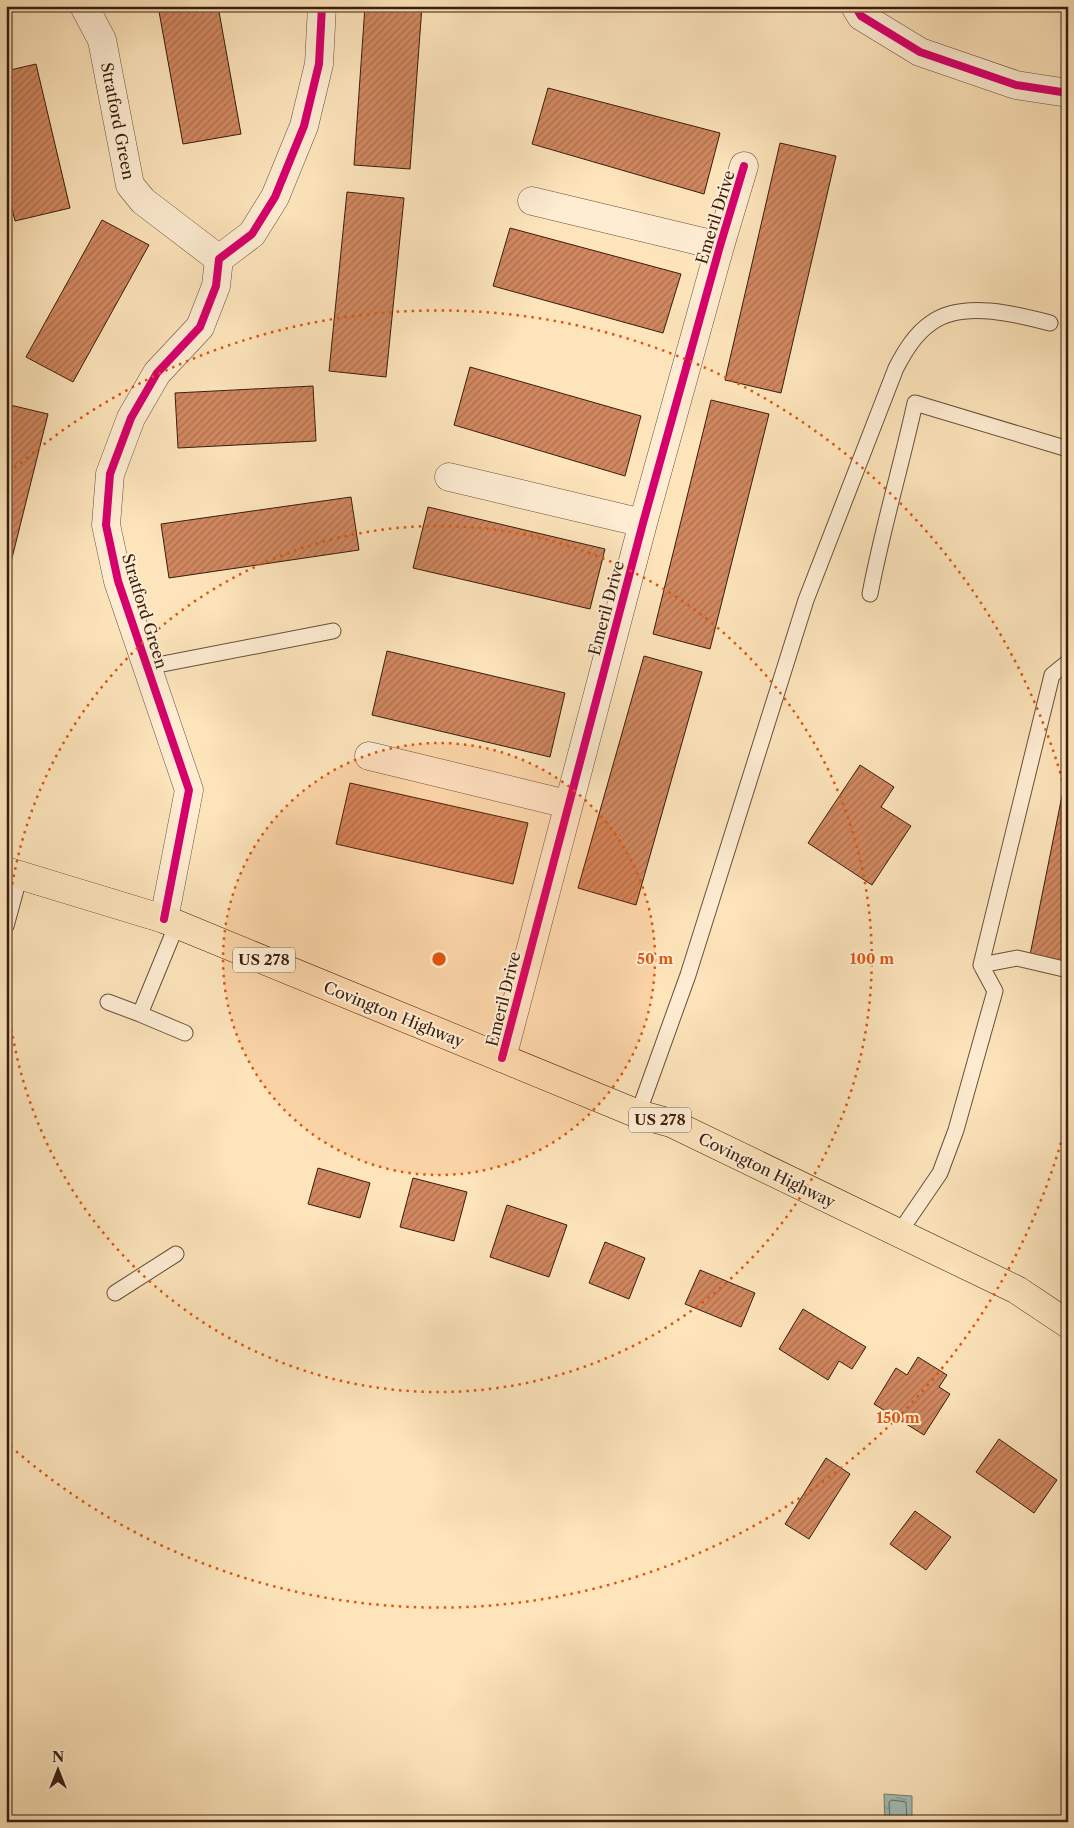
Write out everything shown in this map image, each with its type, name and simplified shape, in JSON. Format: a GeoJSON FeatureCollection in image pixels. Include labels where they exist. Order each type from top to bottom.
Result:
{"type":"FeatureCollection","features":[{"type":"Feature","properties":{"kind":"main road","name":"Covington Highway"},"geometry":{"type":"LineString","coordinates":[[13,873],[170,922],[638,1114],[671,1123],[1017,1290],[1068,1324]]}},
{"type":"Feature","properties":{"kind":"street","name":"Stratford Green"},"geometry":{"type":"LineString","coordinates":[[84,6],[102,40],[130,185],[143,201],[219,259],[216,286],[200,327],[157,373],[131,418],[110,474],[106,526],[118,581],[189,790],[170,922]]}},
{"type":"Feature","properties":{"kind":"street"},"geometry":{"type":"LineString","coordinates":[[219,259],[252,234],[275,197],[304,126],[319,64],[322,6]]}},
{"type":"Feature","properties":{"kind":"street"},"geometry":{"type":"LineString","coordinates":[[855,6],[861,16],[920,52],[1016,85],[1068,93]]}},
{"type":"Feature","properties":{"kind":"street","name":"Emeril Drive"},"geometry":{"type":"LineString","coordinates":[[502,1058],[567,804],[643,523],[744,166]]}},
{"type":"Feature","properties":{"kind":"street"},"geometry":{"type":"LineString","coordinates":[[532,201],[720,246]]}},
{"type":"Feature","properties":{"kind":"street"},"geometry":{"type":"LineString","coordinates":[[449,477],[643,523]]}},
{"type":"Feature","properties":{"kind":"street"},"geometry":{"type":"LineString","coordinates":[[369,756],[567,804]]}},
{"type":"Feature","properties":{"kind":"lane"},"geometry":{"type":"LineString","coordinates":[[638,1114],[688,975],[806,600],[896,368],[912,340],[931,322],[954,313],[985,310],[1023,316],[1050,323]]}},
{"type":"Feature","properties":{"kind":"lane"},"geometry":{"type":"LineString","coordinates":[[870,594],[882,530],[904,457],[915,403],[1068,449]]}},
{"type":"Feature","properties":{"kind":"lane"},"geometry":{"type":"LineString","coordinates":[[147,667],[333,631]]}},
{"type":"Feature","properties":{"kind":"lane"},"geometry":{"type":"LineString","coordinates":[[899,1233],[940,1173],[956,1130],[995,991],[981,965],[1052,675],[1068,662]]}},
{"type":"Feature","properties":{"kind":"lane"},"geometry":{"type":"LineString","coordinates":[[6,926],[13,873]]}},
{"type":"Feature","properties":{"kind":"lane"},"geometry":{"type":"LineString","coordinates":[[140,1014],[170,922]]}},
{"type":"Feature","properties":{"kind":"lane"},"geometry":{"type":"LineString","coordinates":[[981,965],[1017,958],[1068,970]]}},
{"type":"Feature","properties":{"kind":"lane"},"geometry":{"type":"LineString","coordinates":[[108,1002],[185,1033]]}},
{"type":"Feature","properties":{"kind":"lane"},"geometry":{"type":"LineString","coordinates":[[115,1293],[176,1254]]}},
{"type":"Feature","properties":{"kind":"water"},"geometry":{"type":"Polygon","coordinates":[[[884,1794],[912,1796],[912,1822],[885,1822],[884,1794]]]}},
{"type":"Feature","properties":{"kind":"building"},"geometry":{"type":"Polygon","coordinates":[[[6,6],[13,9],[6,15],[6,6]]]}},
{"type":"Feature","properties":{"kind":"building"},"geometry":{"type":"Polygon","coordinates":[[[158,6],[218,6],[241,134],[183,144],[158,6]]]}},
{"type":"Feature","properties":{"kind":"building"},"geometry":{"type":"Polygon","coordinates":[[[365,6],[422,6],[410,169],[354,165],[365,6]]]}},
{"type":"Feature","properties":{"kind":"building"},"geometry":{"type":"Polygon","coordinates":[[[36,64],[70,208],[15,221],[6,184],[6,71],[36,64]]]}},
{"type":"Feature","properties":{"kind":"building"},"geometry":{"type":"Polygon","coordinates":[[[548,88],[720,133],[704,194],[532,144],[548,88]]]}},
{"type":"Feature","properties":{"kind":"building"},"geometry":{"type":"Polygon","coordinates":[[[780,143],[836,156],[781,393],[725,380],[780,143]]]}},
{"type":"Feature","properties":{"kind":"building"},"geometry":{"type":"Polygon","coordinates":[[[347,192],[404,198],[386,377],[329,371],[347,192]]]}},
{"type":"Feature","properties":{"kind":"building"},"geometry":{"type":"Polygon","coordinates":[[[102,220],[149,245],[73,382],[26,357],[102,220]]]}},
{"type":"Feature","properties":{"kind":"building"},"geometry":{"type":"Polygon","coordinates":[[[510,228],[681,274],[663,333],[493,286],[510,228]]]}},
{"type":"Feature","properties":{"kind":"building"},"geometry":{"type":"Polygon","coordinates":[[[470,367],[641,416],[625,476],[454,425],[470,367]]]}},
{"type":"Feature","properties":{"kind":"building"},"geometry":{"type":"Polygon","coordinates":[[[313,386],[316,441],[178,448],[175,393],[313,386]]]}},
{"type":"Feature","properties":{"kind":"building"},"geometry":{"type":"Polygon","coordinates":[[[711,400],[769,414],[710,649],[653,634],[711,400]]]}},
{"type":"Feature","properties":{"kind":"building"},"geometry":{"type":"Polygon","coordinates":[[[6,404],[48,414],[10,566],[6,565],[6,404]]]}},
{"type":"Feature","properties":{"kind":"building"},"geometry":{"type":"Polygon","coordinates":[[[351,497],[359,550],[169,578],[161,524],[351,497]]]}},
{"type":"Feature","properties":{"kind":"building"},"geometry":{"type":"Polygon","coordinates":[[[428,507],[605,549],[590,609],[413,568],[428,507]]]}},
{"type":"Feature","properties":{"kind":"building"},"geometry":{"type":"Polygon","coordinates":[[[387,651],[565,693],[550,757],[372,715],[387,651]]]}},
{"type":"Feature","properties":{"kind":"building"},"geometry":{"type":"Polygon","coordinates":[[[644,656],[702,672],[636,905],[578,888],[644,656]]]}},
{"type":"Feature","properties":{"kind":"building"},"geometry":{"type":"Polygon","coordinates":[[[860,765],[894,787],[881,807],[911,826],[872,885],[808,843],[860,765]]]}},
{"type":"Feature","properties":{"kind":"building"},"geometry":{"type":"Polygon","coordinates":[[[1068,766],[1068,962],[1030,955],[1068,766]]]}},
{"type":"Feature","properties":{"kind":"building"},"geometry":{"type":"Polygon","coordinates":[[[350,783],[528,823],[513,884],[336,844],[350,783]]]}},
{"type":"Feature","properties":{"kind":"building"},"geometry":{"type":"Polygon","coordinates":[[[318,1168],[370,1183],[360,1218],[308,1204],[318,1168]]]}},
{"type":"Feature","properties":{"kind":"building"},"geometry":{"type":"Polygon","coordinates":[[[413,1178],[467,1192],[454,1241],[400,1227],[413,1178]]]}},
{"type":"Feature","properties":{"kind":"building"},"geometry":{"type":"Polygon","coordinates":[[[507,1205],[567,1225],[549,1277],[490,1257],[507,1205]]]}},
{"type":"Feature","properties":{"kind":"building"},"geometry":{"type":"Polygon","coordinates":[[[605,1242],[645,1258],[629,1299],[589,1283],[605,1242]]]}},
{"type":"Feature","properties":{"kind":"building"},"geometry":{"type":"Polygon","coordinates":[[[700,1270],[755,1293],[741,1327],[685,1304],[700,1270]]]}},
{"type":"Feature","properties":{"kind":"building"},"geometry":{"type":"Polygon","coordinates":[[[803,1309],[866,1347],[852,1369],[839,1361],[828,1380],[779,1349],[803,1309]]]}},
{"type":"Feature","properties":{"kind":"building"},"geometry":{"type":"Polygon","coordinates":[[[918,1357],[947,1375],[939,1387],[950,1394],[924,1435],[874,1404],[896,1368],[907,1375],[918,1357]]]}},
{"type":"Feature","properties":{"kind":"building"},"geometry":{"type":"Polygon","coordinates":[[[999,1439],[1057,1480],[1034,1513],[976,1472],[999,1439]]]}},
{"type":"Feature","properties":{"kind":"building"},"geometry":{"type":"Polygon","coordinates":[[[826,1458],[850,1474],[809,1539],[785,1524],[826,1458]]]}},
{"type":"Feature","properties":{"kind":"building"},"geometry":{"type":"Polygon","coordinates":[[[915,1511],[951,1537],[926,1570],[890,1544],[915,1511]]]}},
{"type":"Feature","properties":{"kind":"cycle path"},"geometry":{"type":"LineString","coordinates":[[164,919],[189,790],[118,581],[106,525],[110,474],[131,418],[157,373],[200,327],[216,286],[219,259],[252,234],[275,197],[304,126],[319,64],[322,6]]}},
{"type":"Feature","properties":{"kind":"cycle path"},"geometry":{"type":"LineString","coordinates":[[855,6],[861,16],[920,52],[1016,85],[1068,93]]}},
{"type":"Feature","properties":{"kind":"cycle path"},"geometry":{"type":"LineString","coordinates":[[502,1058],[643,523],[744,166]]}}]}
